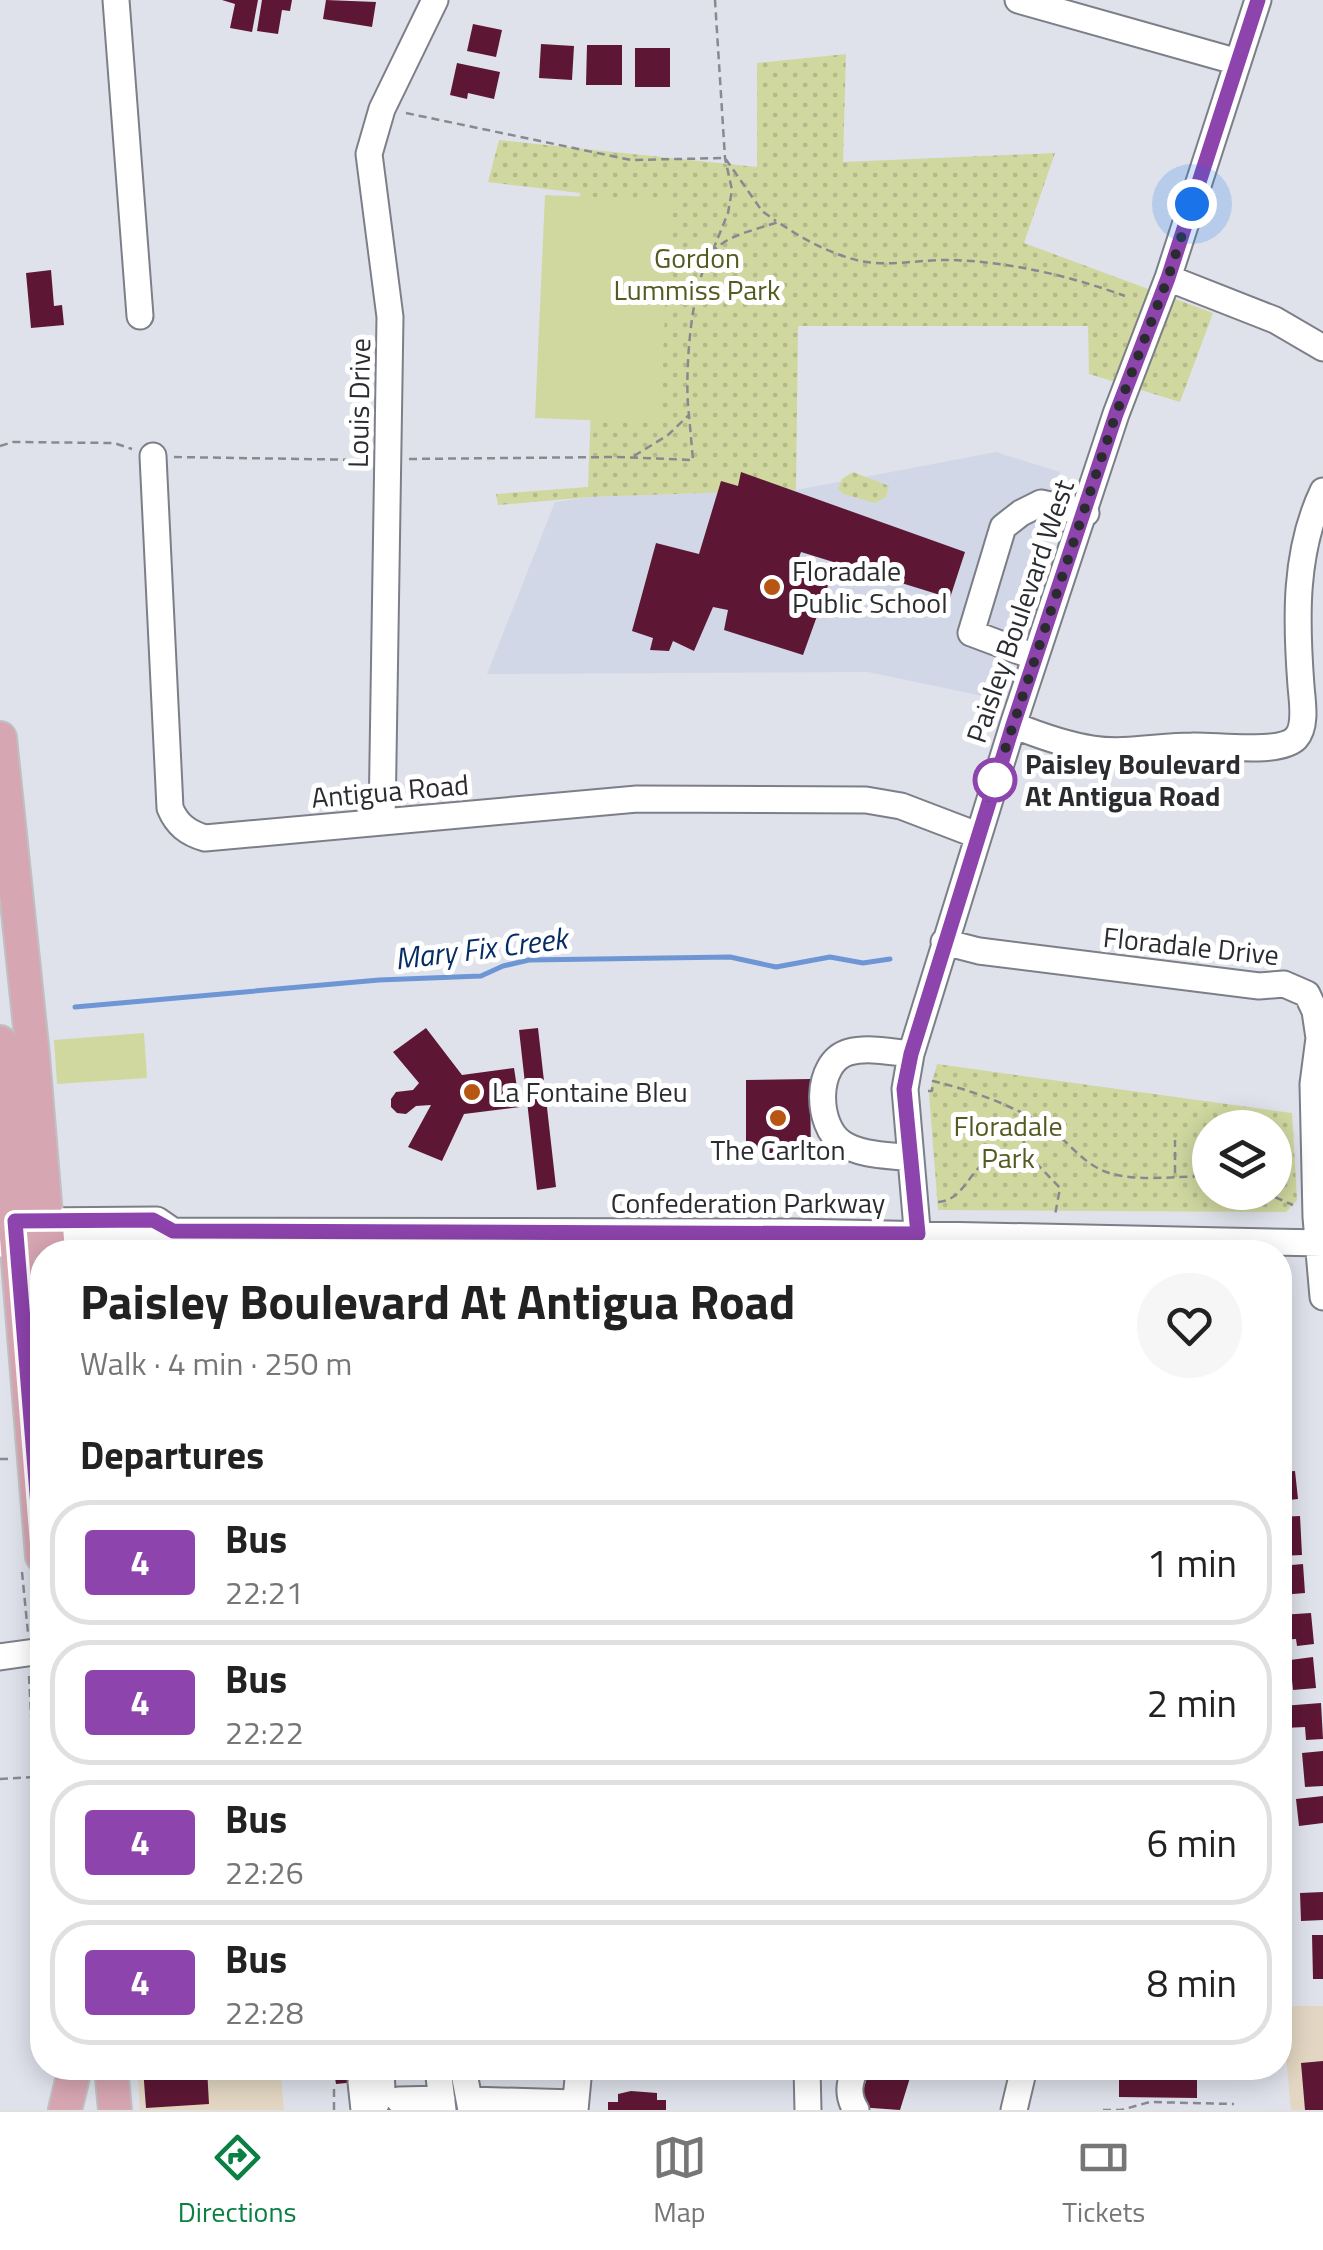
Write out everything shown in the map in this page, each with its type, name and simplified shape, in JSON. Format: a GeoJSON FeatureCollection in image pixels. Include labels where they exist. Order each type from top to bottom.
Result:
{"type":"FeatureCollection","features":[{"type":"Feature","properties":{"kind":"main road"},"geometry":{"type":"LineString","coordinates":[[0,738],[33,1056],[25,1235]]}},
{"type":"Feature","properties":{"kind":"main road"},"geometry":{"type":"LineString","coordinates":[[0,1042],[25,1235],[30,1329]]}},
{"type":"Feature","properties":{"kind":"main road"},"geometry":{"type":"LineString","coordinates":[[65,2110],[73,2080]]}},
{"type":"Feature","properties":{"kind":"main road"},"geometry":{"type":"LineString","coordinates":[[78,2080],[82,2110]]}},
{"type":"Feature","properties":{"kind":"street"},"geometry":{"type":"LineString","coordinates":[[116,0],[140,316]]}},
{"type":"Feature","properties":{"kind":"street","name":"Louis Drive"},"geometry":{"type":"LineString","coordinates":[[382,822],[390,317],[369,154],[382,109],[435,0]]}},
{"type":"Feature","properties":{"kind":"street"},"geometry":{"type":"LineString","coordinates":[[1018,0],[1238,62]]}},
{"type":"Feature","properties":{"kind":"street","name":"Paisley Boulevard West"},"geometry":{"type":"LineString","coordinates":[[919,1240],[904,1089],[911,1054],[977,834],[1116,414],[1168,278],[1258,0]]}},
{"type":"Feature","properties":{"kind":"street"},"geometry":{"type":"LineString","coordinates":[[1168,278],[1275,320],[1323,348]]}},
{"type":"Feature","properties":{"kind":"street","name":"Antigua Road"},"geometry":{"type":"LineString","coordinates":[[153,456],[170,808],[175,820],[191,834],[206,838],[637,798],[833,798],[901,806],[977,834]]}},
{"type":"Feature","properties":{"kind":"street"},"geometry":{"type":"LineString","coordinates":[[1013,725],[1095,750],[1267,748],[1296,738],[1302,706],[1296,618],[1303,555],[1323,491]]}},
{"type":"Feature","properties":{"kind":"street"},"geometry":{"type":"LineString","coordinates":[[1036,657],[971,633],[1003,527],[1041,503],[1086,513]]}},
{"type":"Feature","properties":{"kind":"street","name":"Floradale Drive"},"geometry":{"type":"LineString","coordinates":[[944,942],[980,951],[1260,986],[1284,984],[1307,994],[1315,1011],[1319,1038],[1313,1084],[1323,1297]]}},
{"type":"Feature","properties":{"kind":"street"},"geometry":{"type":"LineString","coordinates":[[910,1158],[868,1153],[843,1144],[826,1125],[823,1088],[828,1069],[836,1058],[848,1052],[911,1054]]}},
{"type":"Feature","properties":{"kind":"street","name":"Confederation Parkway"},"geometry":{"type":"LineString","coordinates":[[25,1235],[160,1239],[173,1231],[525,1240]]}},
{"type":"Feature","properties":{"kind":"street","name":"Confederation Parkway"},"geometry":{"type":"LineString","coordinates":[[1197,1240],[1319,1234]]}},
{"type":"Feature","properties":{"kind":"street","name":"Confederation Parkway"},"geometry":{"type":"LineString","coordinates":[[1030,1240],[1048,1236],[1069,1240]]}},
{"type":"Feature","properties":{"kind":"street"},"geometry":{"type":"LineString","coordinates":[[0,1657],[30,1653]]}},
{"type":"Feature","properties":{"kind":"street"},"geometry":{"type":"LineString","coordinates":[[364,2110],[370,2080]]}},
{"type":"Feature","properties":{"kind":"street"},"geometry":{"type":"LineString","coordinates":[[372,2110],[382,2091],[374,2080]]}},
{"type":"Feature","properties":{"kind":"street"},"geometry":{"type":"LineString","coordinates":[[465,2080],[470,2105],[575,2107],[577,2080]]}},
{"type":"Feature","properties":{"kind":"street"},"geometry":{"type":"LineString","coordinates":[[807,2080],[808,2110]]}},
{"type":"Feature","properties":{"kind":"street"},"geometry":{"type":"LineString","coordinates":[[850,2080],[849,2097],[856,2110]]}},
{"type":"Feature","properties":{"kind":"street"},"geometry":{"type":"LineString","coordinates":[[1014,2110],[1021,2080]]}},
{"type":"Feature","properties":{"kind":"street"},"geometry":{"type":"LineString","coordinates":[[399,2100],[442,2104]]}},
{"type":"Feature","properties":{"kind":"path"},"geometry":{"type":"LineString","coordinates":[[0,446],[13,442],[114,443],[153,456],[388,452],[694,460],[689,416],[691,324],[696,294],[728,213],[732,190],[725,158],[715,0]]}},
{"type":"Feature","properties":{"kind":"path"},"geometry":{"type":"LineString","coordinates":[[382,109],[630,160],[725,158]]}},
{"type":"Feature","properties":{"kind":"path"},"geometry":{"type":"LineString","coordinates":[[725,158],[762,211],[802,239],[862,262],[952,260],[1003,265],[1078,280],[1124,296]]}},
{"type":"Feature","properties":{"kind":"path"},"geometry":{"type":"LineString","coordinates":[[713,252],[728,241],[778,222]]}},
{"type":"Feature","properties":{"kind":"path"},"geometry":{"type":"LineString","coordinates":[[631,458],[668,435],[689,416]]}},
{"type":"Feature","properties":{"kind":"path"},"geometry":{"type":"LineString","coordinates":[[904,1089],[932,1091],[933,1080],[975,1092],[1052,1130],[1105,1172],[1126,1177],[1192,1176]]}},
{"type":"Feature","properties":{"kind":"path"},"geometry":{"type":"LineString","coordinates":[[915,1200],[949,1201],[985,1162],[1001,1166],[1013,1158],[1026,1138],[1026,1125],[1020,1113]]}},
{"type":"Feature","properties":{"kind":"path"},"geometry":{"type":"LineString","coordinates":[[1174,1175],[1176,1140]]}},
{"type":"Feature","properties":{"kind":"path"},"geometry":{"type":"LineString","coordinates":[[1013,1158],[1039,1166],[1060,1188],[1048,1236]]}},
{"type":"Feature","properties":{"kind":"path"},"geometry":{"type":"LineString","coordinates":[[1292,1209],[1319,1234]]}},
{"type":"Feature","properties":{"kind":"path"},"geometry":{"type":"LineString","coordinates":[[0,1460],[12,1459]]}},
{"type":"Feature","properties":{"kind":"path"},"geometry":{"type":"LineString","coordinates":[[29,1680],[30,1696]]}},
{"type":"Feature","properties":{"kind":"path"},"geometry":{"type":"LineString","coordinates":[[0,1779],[30,1777]]}},
{"type":"Feature","properties":{"kind":"path"},"geometry":{"type":"LineString","coordinates":[[334,2087],[334,2110]]}},
{"type":"Feature","properties":{"kind":"path"},"geometry":{"type":"LineString","coordinates":[[1103,2110],[1121,2110],[1158,2100],[1234,2104]]}},
{"type":"Feature","properties":{"kind":"shaded area","name":"Floradale Public School"},"geometry":{"type":"Polygon","coordinates":[[[996,452],[1060,472],[987,697],[868,672],[487,674],[555,502],[590,497],[796,490],[996,452]]]}},
{"type":"Feature","properties":{"kind":"shaded area"},"geometry":{"type":"Polygon","coordinates":[[[1292,2006],[1323,2006],[1323,2110],[1291,2110],[1288,2080],[1292,2080],[1292,2006]]]}},
{"type":"Feature","properties":{"kind":"shaded area"},"geometry":{"type":"Polygon","coordinates":[[[138,2080],[281,2080],[284,2110],[140,2110],[138,2080]]]}},
{"type":"Feature","properties":{"kind":"green space","name":"Gordon Lummiss Park"},"geometry":{"type":"Polygon","coordinates":[[[846,54],[843,162],[1055,153],[1024,243],[1213,313],[1180,402],[1089,374],[1088,326],[798,326],[796,490],[590,497],[498,505],[496,494],[588,487],[592,380],[580,193],[488,182],[499,140],[757,167],[757,63],[846,54]]]}},
{"type":"Feature","properties":{"kind":"green space"},"geometry":{"type":"Polygon","coordinates":[[[545,195],[670,200],[660,423],[535,418],[545,195]]]}},
{"type":"Feature","properties":{"kind":"green space"},"geometry":{"type":"Polygon","coordinates":[[[853,472],[889,486],[886,497],[875,503],[843,494],[838,489],[842,479],[853,472]]]}},
{"type":"Feature","properties":{"kind":"green space"},"geometry":{"type":"Polygon","coordinates":[[[144,1033],[147,1078],[57,1084],[54,1040],[144,1033]]]}},
{"type":"Feature","properties":{"kind":"green space","name":"Floradale Park"},"geometry":{"type":"Polygon","coordinates":[[[937,1064],[1270,1110],[1192,1110],[1192,1210],[1288,1210],[1286,1212],[938,1210],[929,1093],[937,1064]]]}},
{"type":"Feature","properties":{"kind":"green space","name":"Floradale Park"},"geometry":{"type":"Polygon","coordinates":[[[1292,1113],[1297,1200],[1292,1205],[1292,1113]]]}},
{"type":"Feature","properties":{"kind":"building"},"geometry":{"type":"Polygon","coordinates":[[[222,0],[258,0],[252,32],[230,28],[235,4],[222,0]]]}},
{"type":"Feature","properties":{"kind":"building"},"geometry":{"type":"Polygon","coordinates":[[[262,0],[292,0],[290,11],[282,10],[278,34],[257,31],[262,0]]]}},
{"type":"Feature","properties":{"kind":"building"},"geometry":{"type":"Polygon","coordinates":[[[326,0],[376,2],[372,27],[323,19],[326,0]]]}},
{"type":"Feature","properties":{"kind":"building"},"geometry":{"type":"Polygon","coordinates":[[[473,24],[502,30],[496,57],[467,51],[473,24]]]}},
{"type":"Feature","properties":{"kind":"building"},"geometry":{"type":"Polygon","coordinates":[[[541,44],[574,46],[572,80],[539,78],[541,44]]]}},
{"type":"Feature","properties":{"kind":"building"},"geometry":{"type":"Polygon","coordinates":[[[587,45],[622,45],[622,85],[586,85],[587,45]]]}},
{"type":"Feature","properties":{"kind":"building"},"geometry":{"type":"Polygon","coordinates":[[[635,48],[670,48],[670,87],[635,87],[635,48]]]}},
{"type":"Feature","properties":{"kind":"building"},"geometry":{"type":"Polygon","coordinates":[[[457,63],[500,72],[494,99],[468,93],[467,99],[450,95],[457,63]]]}},
{"type":"Feature","properties":{"kind":"building"},"geometry":{"type":"Polygon","coordinates":[[[51,270],[54,306],[62,305],[64,325],[31,328],[26,273],[51,270]]]}},
{"type":"Feature","properties":{"kind":"building"},"geometry":{"type":"Polygon","coordinates":[[[741,472],[965,552],[950,598],[801,552],[795,569],[830,580],[803,655],[724,630],[728,610],[713,607],[694,651],[673,641],[669,651],[650,650],[653,638],[632,631],[656,543],[699,554],[721,481],[738,486],[741,472]]]}},
{"type":"Feature","properties":{"kind":"building","name":"La Fontaine Bleu"},"geometry":{"type":"Polygon","coordinates":[[[426,1028],[462,1075],[514,1068],[520,1107],[464,1114],[442,1161],[408,1147],[431,1105],[416,1106],[406,1114],[391,1107],[396,1092],[413,1090],[419,1083],[393,1052],[426,1028]]]}},
{"type":"Feature","properties":{"kind":"building"},"geometry":{"type":"Polygon","coordinates":[[[538,1028],[556,1187],[537,1190],[519,1030],[538,1028]]]}},
{"type":"Feature","properties":{"kind":"building","name":"The Carlton"},"geometry":{"type":"Polygon","coordinates":[[[810,1079],[811,1155],[746,1156],[746,1080],[810,1079]]]}},
{"type":"Feature","properties":{"kind":"building"},"geometry":{"type":"Polygon","coordinates":[[[1292,1471],[1298,1499],[1292,1500],[1292,1471]]]}},
{"type":"Feature","properties":{"kind":"building"},"geometry":{"type":"Polygon","coordinates":[[[1292,1516],[1300,1516],[1302,1555],[1292,1555],[1292,1516]]]}},
{"type":"Feature","properties":{"kind":"building"},"geometry":{"type":"Polygon","coordinates":[[[1303,1564],[1305,1593],[1292,1594],[1292,1565],[1303,1564]]]}},
{"type":"Feature","properties":{"kind":"building"},"geometry":{"type":"Polygon","coordinates":[[[1311,1613],[1314,1644],[1297,1646],[1296,1639],[1292,1639],[1292,1614],[1311,1613]]]}},
{"type":"Feature","properties":{"kind":"building"},"geometry":{"type":"Polygon","coordinates":[[[1313,1657],[1316,1688],[1293,1690],[1292,1660],[1313,1657]]]}},
{"type":"Feature","properties":{"kind":"building"},"geometry":{"type":"Polygon","coordinates":[[[1321,1703],[1323,1739],[1306,1740],[1305,1727],[1292,1728],[1292,1705],[1321,1703]]]}},
{"type":"Feature","properties":{"kind":"building"},"geometry":{"type":"Polygon","coordinates":[[[1323,1751],[1323,1786],[1305,1787],[1302,1753],[1323,1751]]]}},
{"type":"Feature","properties":{"kind":"building"},"geometry":{"type":"Polygon","coordinates":[[[1323,1796],[1323,1823],[1299,1826],[1296,1799],[1323,1796]]]}},
{"type":"Feature","properties":{"kind":"building"},"geometry":{"type":"Polygon","coordinates":[[[1323,1892],[1323,1920],[1301,1921],[1300,1893],[1323,1892]]]}},
{"type":"Feature","properties":{"kind":"building"},"geometry":{"type":"Polygon","coordinates":[[[1312,1935],[1323,1935],[1323,1979],[1313,1979],[1312,1935]]]}},
{"type":"Feature","properties":{"kind":"building"},"geometry":{"type":"Polygon","coordinates":[[[1323,2061],[1323,2110],[1305,2110],[1301,2063],[1323,2061]]]}},
{"type":"Feature","properties":{"kind":"building"},"geometry":{"type":"Polygon","coordinates":[[[144,2080],[208,2080],[209,2104],[146,2108],[144,2080]]]}},
{"type":"Feature","properties":{"kind":"building"},"geometry":{"type":"Polygon","coordinates":[[[335,2080],[367,2080],[367,2081],[336,2084],[335,2080]]]}},
{"type":"Feature","properties":{"kind":"building"},"geometry":{"type":"Polygon","coordinates":[[[866,2080],[909,2080],[900,2110],[858,2107],[866,2080]]]}},
{"type":"Feature","properties":{"kind":"building"},"geometry":{"type":"Polygon","coordinates":[[[1119,2080],[1197,2080],[1197,2098],[1119,2097],[1119,2080]]]}},
{"type":"Feature","properties":{"kind":"building"},"geometry":{"type":"Polygon","coordinates":[[[657,2093],[657,2100],[666,2100],[666,2110],[608,2110],[608,2102],[618,2102],[618,2094],[657,2093]]]}},
{"type":"Feature","properties":{"kind":"waterway","name":"Mary Fix Creek"},"geometry":{"type":"LineString","coordinates":[[75,1007],[379,980],[481,976],[529,960],[730,957],[776,967],[830,957],[863,963],[890,959]]}},
{"type":"Feature","properties":{"kind":"bus line","name":"4"},"geometry":{"type":"LineString","coordinates":[[30,1417],[15,1221],[157,1220],[173,1231],[918,1234],[904,1089],[911,1054],[977,834],[1116,414],[1168,278],[1258,0]]}},
{"type":"Feature","properties":{"kind":"place","name":"Floradale Public School"},"geometry":{"type":"Point","coordinates":[772,587]}},
{"type":"Feature","properties":{"kind":"place","name":"Paisley Boulevard At Antigua Road"},"geometry":{"type":"Point","coordinates":[995,780]}},
{"type":"Feature","properties":{"kind":"place","name":"La Fontaine Bleu"},"geometry":{"type":"Point","coordinates":[472,1092]}},
{"type":"Feature","properties":{"kind":"place","name":"The Carlton"},"geometry":{"type":"Point","coordinates":[778,1118]}},
{"type":"Feature","properties":{"kind":"route"},"geometry":{"type":"LineString","coordinates":[[995,780],[989,798],[1116,414],[1192,204]]}}]}
